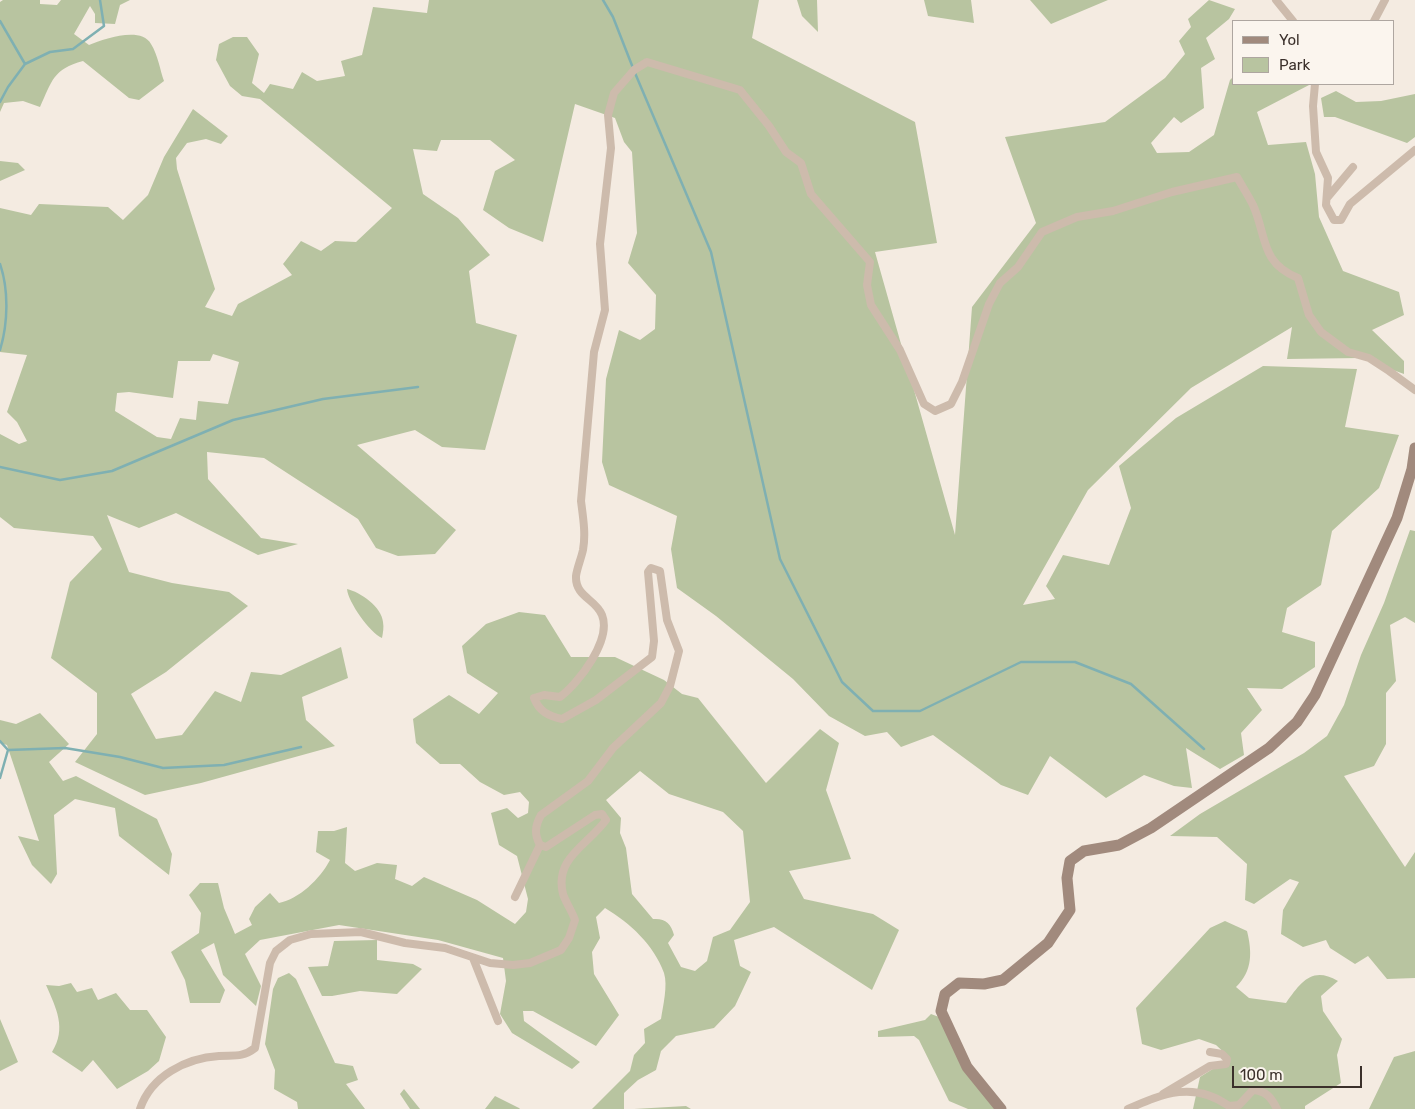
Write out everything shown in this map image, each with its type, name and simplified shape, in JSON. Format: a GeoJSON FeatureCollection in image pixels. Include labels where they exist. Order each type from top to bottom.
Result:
{"type":"FeatureCollection","features":[{"type":"Feature","properties":{"kind":"main road"},"geometry":{"type":"LineString","coordinates":[[1001,1109],[967,1067],[941,1011],[945,994],[959,983],[984,984],[1003,980],[1048,943],[1070,910],[1067,878],[1070,861],[1084,851],[1120,845],[1151,828],[1269,748],[1297,722],[1315,695],[1397,518],[1413,469],[1415,448]]}},
{"type":"Feature","properties":{"kind":"street"},"geometry":{"type":"LineString","coordinates":[[1276,0],[1292,20]]}},
{"type":"Feature","properties":{"kind":"street"},"geometry":{"type":"LineString","coordinates":[[1375,20],[1385,0]]}},
{"type":"Feature","properties":{"kind":"street"},"geometry":{"type":"LineString","coordinates":[[140,1109],[145,1096],[160,1079],[184,1064],[199,1058],[246,1055],[255,1048],[270,963],[276,950],[290,940],[311,934],[361,932],[405,943],[445,948],[490,964],[513,965],[530,963],[561,950],[569,938],[575,920],[564,896],[562,877],[564,866],[606,820],[602,814],[596,815],[546,847],[540,845],[535,836],[541,815],[588,781],[613,748],[661,703],[670,686],[678,662],[679,652],[667,620],[660,571],[651,568],[648,572],[654,641],[652,657],[596,700],[562,719],[549,717],[537,706],[534,698],[544,695],[560,697],[574,687],[584,674],[602,633],[603,617],[594,603],[583,596],[578,588],[576,576],[583,548],[584,524],[581,501],[594,352],[605,310],[600,244],[610,148],[608,114],[614,93],[634,70],[647,62],[740,90],[769,126],[786,152],[801,163],[811,194],[870,262],[868,285],[871,305],[900,350],[924,404],[935,411],[951,404],[962,382],[988,304],[1000,283],[1018,267],[1042,232],[1077,217],[1113,211],[1172,192],[1237,177],[1253,205],[1262,237],[1273,262],[1285,272],[1298,278],[1309,315],[1321,332],[1348,352],[1369,358],[1389,370],[1415,390]]}},
{"type":"Feature","properties":{"kind":"street"},"geometry":{"type":"LineString","coordinates":[[1315,85],[1313,106],[1316,152],[1328,178],[1327,198],[1329,215],[1334,220],[1341,220],[1350,204],[1415,150]]}},
{"type":"Feature","properties":{"kind":"street"},"geometry":{"type":"LineString","coordinates":[[1327,198],[1353,167]]}},
{"type":"Feature","properties":{"kind":"street"},"geometry":{"type":"LineString","coordinates":[[515,897],[540,845]]}},
{"type":"Feature","properties":{"kind":"street"},"geometry":{"type":"LineString","coordinates":[[473,958],[498,1021]]}},
{"type":"Feature","properties":{"kind":"street"},"geometry":{"type":"LineString","coordinates":[[1128,1109],[1163,1094],[1210,1066],[1226,1064],[1227,1058],[1222,1054],[1210,1052]]}},
{"type":"Feature","properties":{"kind":"street"},"geometry":{"type":"LineString","coordinates":[[1163,1094],[1199,1092],[1215,1096],[1229,1106],[1239,1105],[1253,1090],[1261,1091],[1272,1097],[1276,1109]]}},
{"type":"Feature","properties":{"kind":"green space"},"geometry":{"type":"Polygon","coordinates":[[[3,0],[40,0],[40,4],[57,5],[61,0],[130,0],[120,5],[115,24],[95,23],[95,14],[90,6],[74,34],[89,45],[131,35],[146,39],[151,44],[155,53],[164,81],[139,100],[129,98],[83,61],[59,72],[51,83],[40,107],[23,101],[4,103],[0,112],[0,2],[3,0]]]}},
{"type":"Feature","properties":{"kind":"green space"},"geometry":{"type":"Polygon","coordinates":[[[429,0],[759,0],[752,38],[915,122],[937,243],[875,252],[955,535],[972,307],[1036,223],[1005,137],[1105,122],[1165,78],[1185,54],[1179,41],[1191,27],[1188,19],[1209,0],[1235,9],[1229,19],[1206,38],[1215,59],[1201,68],[1204,108],[1181,123],[1174,117],[1151,143],[1157,153],[1189,152],[1214,135],[1232,78],[1232,85],[1309,85],[1257,112],[1268,145],[1306,142],[1315,174],[1319,217],[1343,271],[1399,292],[1404,315],[1372,330],[1404,361],[1404,374],[1360,358],[1287,359],[1292,327],[1191,388],[1088,490],[1023,605],[1055,599],[1046,586],[1063,555],[1109,565],[1131,508],[1119,466],[1176,418],[1263,366],[1357,369],[1345,427],[1399,435],[1379,488],[1332,531],[1321,585],[1287,608],[1282,632],[1315,642],[1315,667],[1282,689],[1247,688],[1262,710],[1241,733],[1244,755],[1220,769],[1186,748],[1192,788],[1174,786],[1144,775],[1106,798],[1050,756],[1028,795],[1001,785],[933,735],[901,747],[887,732],[865,736],[829,716],[793,679],[716,616],[677,588],[671,549],[677,516],[609,485],[602,462],[606,379],[619,330],[640,340],[655,329],[656,295],[628,263],[637,233],[632,152],[624,142],[615,118],[575,104],[543,242],[509,228],[483,210],[495,171],[515,160],[490,140],[441,140],[437,151],[413,149],[423,194],[458,218],[490,255],[469,271],[476,323],[517,335],[485,450],[442,447],[415,430],[357,445],[456,530],[435,554],[398,556],[376,548],[358,519],[264,458],[207,452],[208,479],[261,538],[298,544],[258,555],[176,513],[139,528],[107,515],[129,572],[172,583],[229,592],[248,606],[166,672],[131,694],[156,739],[182,735],[215,691],[241,702],[251,672],[281,675],[341,647],[348,678],[302,697],[306,720],[335,746],[201,783],[145,795],[75,762],[97,734],[97,693],[51,658],[70,582],[102,549],[93,536],[14,528],[0,517],[0,434],[19,444],[27,441],[17,422],[7,412],[27,355],[0,352],[0,208],[31,215],[39,204],[108,207],[123,220],[148,195],[164,157],[193,109],[228,136],[221,144],[206,139],[187,143],[176,158],[177,169],[215,289],[205,307],[232,316],[238,304],[292,275],[283,264],[301,241],[321,251],[335,241],[356,242],[392,208],[260,99],[242,96],[230,86],[216,60],[219,44],[233,37],[247,37],[259,54],[252,83],[264,93],[270,84],[293,89],[302,72],[317,81],[345,76],[341,61],[362,55],[373,7],[427,13],[429,0]],[[213,354],[210,361],[178,361],[173,398],[129,392],[117,393],[115,411],[157,437],[171,439],[180,418],[196,420],[198,401],[228,404],[239,362],[213,354]]]}},
{"type":"Feature","properties":{"kind":"green space"},"geometry":{"type":"Polygon","coordinates":[[[797,0],[817,0],[818,32],[802,16],[797,0]]]}},
{"type":"Feature","properties":{"kind":"green space"},"geometry":{"type":"Polygon","coordinates":[[[924,0],[971,0],[974,23],[928,16],[924,0]]]}},
{"type":"Feature","properties":{"kind":"green space"},"geometry":{"type":"Polygon","coordinates":[[[1030,0],[1108,0],[1051,24],[1030,0]]]}},
{"type":"Feature","properties":{"kind":"green space"},"geometry":{"type":"Polygon","coordinates":[[[1336,91],[1356,102],[1381,101],[1415,94],[1415,137],[1407,143],[1335,117],[1324,117],[1321,98],[1336,91]]]}},
{"type":"Feature","properties":{"kind":"green space"},"geometry":{"type":"Polygon","coordinates":[[[0,161],[18,163],[25,170],[0,181],[0,161]]]}},
{"type":"Feature","properties":{"kind":"green space"},"geometry":{"type":"Polygon","coordinates":[[[1410,530],[1415,531],[1415,623],[1405,617],[1390,625],[1396,681],[1386,693],[1386,744],[1374,766],[1344,776],[1405,867],[1415,852],[1415,978],[1387,979],[1368,956],[1355,964],[1330,948],[1326,940],[1303,947],[1281,934],[1283,910],[1299,882],[1290,879],[1254,904],[1245,900],[1247,864],[1217,837],[1170,836],[1200,814],[1304,753],[1327,736],[1344,705],[1361,655],[1384,603],[1410,530]]]}},
{"type":"Feature","properties":{"kind":"green space"},"geometry":{"type":"Polygon","coordinates":[[[347,589],[358,593],[370,601],[379,611],[383,624],[382,638],[360,616],[348,595],[347,589]]]}},
{"type":"Feature","properties":{"kind":"green space"},"geometry":{"type":"Polygon","coordinates":[[[519,612],[545,615],[571,657],[615,657],[664,680],[682,694],[698,698],[766,783],[820,729],[839,743],[826,790],[851,859],[789,871],[804,899],[873,914],[899,930],[872,990],[774,927],[734,940],[740,966],[751,972],[735,1006],[714,1028],[676,1036],[661,1051],[656,1070],[638,1080],[624,1093],[624,1109],[592,1109],[630,1071],[634,1055],[645,1043],[644,1029],[661,1019],[666,983],[660,963],[648,944],[632,928],[605,908],[596,917],[600,938],[592,952],[594,974],[619,1015],[596,1046],[533,1011],[523,1011],[524,1021],[580,1062],[572,1069],[512,1033],[500,1014],[506,981],[503,958],[438,940],[339,925],[260,940],[245,954],[261,986],[256,1006],[223,975],[214,943],[201,950],[225,990],[220,1003],[190,1003],[185,980],[171,952],[199,933],[201,913],[189,895],[200,883],[218,883],[224,908],[235,934],[252,925],[249,919],[255,907],[270,893],[279,903],[287,901],[301,893],[321,874],[330,860],[316,852],[318,831],[334,831],[347,827],[345,863],[355,871],[377,863],[397,865],[395,879],[412,886],[424,877],[477,900],[515,924],[526,912],[528,899],[517,856],[499,845],[491,813],[507,808],[518,818],[528,813],[529,802],[520,792],[504,795],[480,782],[460,764],[440,764],[416,743],[413,719],[449,695],[479,714],[498,693],[467,673],[462,646],[486,624],[519,612]],[[640,771],[606,800],[621,818],[620,833],[626,848],[632,894],[653,919],[661,919],[669,924],[674,935],[668,943],[681,967],[695,971],[707,961],[713,937],[730,930],[750,902],[743,831],[723,812],[669,794],[640,771]]]}},
{"type":"Feature","properties":{"kind":"green space"},"geometry":{"type":"Polygon","coordinates":[[[40,713],[69,744],[49,762],[63,781],[76,776],[157,819],[172,854],[169,875],[119,836],[115,808],[75,799],[54,815],[57,874],[51,884],[32,865],[18,836],[39,841],[7,745],[0,743],[0,720],[16,724],[40,713]]]}},
{"type":"Feature","properties":{"kind":"green space"},"geometry":{"type":"Polygon","coordinates":[[[1225,921],[1247,931],[1250,960],[1246,974],[1236,987],[1249,998],[1286,1003],[1302,983],[1314,976],[1321,975],[1338,981],[1321,996],[1323,1011],[1342,1039],[1337,1055],[1341,1083],[1305,1106],[1305,1109],[1193,1109],[1200,1077],[1230,1058],[1216,1045],[1199,1039],[1161,1050],[1142,1044],[1136,1008],[1210,928],[1225,921]]]}},
{"type":"Feature","properties":{"kind":"green space"},"geometry":{"type":"Polygon","coordinates":[[[377,940],[377,960],[413,964],[422,969],[397,994],[360,991],[322,996],[308,967],[328,966],[334,941],[377,940]]]}},
{"type":"Feature","properties":{"kind":"green space"},"geometry":{"type":"Polygon","coordinates":[[[289,973],[296,979],[335,1063],[353,1066],[358,1080],[346,1084],[365,1109],[298,1109],[297,1102],[274,1089],[275,1070],[265,1044],[273,989],[278,978],[289,973]]]}},
{"type":"Feature","properties":{"kind":"green space"},"geometry":{"type":"Polygon","coordinates":[[[71,983],[77,992],[92,988],[98,1000],[116,993],[130,1010],[147,1010],[166,1037],[159,1061],[148,1071],[117,1089],[93,1060],[82,1072],[52,1052],[59,1035],[59,1026],[56,1010],[46,985],[59,986],[71,983]]]}},
{"type":"Feature","properties":{"kind":"green space"},"geometry":{"type":"Polygon","coordinates":[[[931,1014],[939,1017],[995,1109],[968,1109],[949,1101],[919,1040],[914,1036],[878,1037],[878,1031],[925,1020],[931,1014]]]}},
{"type":"Feature","properties":{"kind":"green space"},"geometry":{"type":"Polygon","coordinates":[[[0,1019],[18,1062],[0,1071],[0,1019]]]}},
{"type":"Feature","properties":{"kind":"green space"},"geometry":{"type":"Polygon","coordinates":[[[1415,1051],[1415,1109],[1369,1109],[1394,1057],[1415,1051]]]}},
{"type":"Feature","properties":{"kind":"green space"},"geometry":{"type":"Polygon","coordinates":[[[404,1089],[420,1109],[410,1109],[400,1094],[404,1089]]]}},
{"type":"Feature","properties":{"kind":"green space"},"geometry":{"type":"Polygon","coordinates":[[[495,1096],[519,1108],[520,1109],[485,1109],[495,1096]]]}},
{"type":"Feature","properties":{"kind":"green space"},"geometry":{"type":"Polygon","coordinates":[[[686,1106],[691,1109],[634,1109],[686,1106]]]}},
{"type":"Feature","properties":{"kind":"waterway"},"geometry":{"type":"LineString","coordinates":[[0,102],[8,87],[25,64],[50,52],[73,49],[104,26],[100,0]]}},
{"type":"Feature","properties":{"kind":"waterway"},"geometry":{"type":"LineString","coordinates":[[603,0],[613,17],[633,68]]}},
{"type":"Feature","properties":{"kind":"waterway"},"geometry":{"type":"LineString","coordinates":[[0,21],[25,64]]}},
{"type":"Feature","properties":{"kind":"waterway"},"geometry":{"type":"LineString","coordinates":[[635,73],[711,252],[780,559],[842,682],[873,711],[920,711],[1021,662],[1075,662],[1131,684],[1204,749]]}},
{"type":"Feature","properties":{"kind":"waterway"},"geometry":{"type":"LineString","coordinates":[[0,264],[6,296],[5,329],[0,350]]}},
{"type":"Feature","properties":{"kind":"waterway"},"geometry":{"type":"LineString","coordinates":[[0,467],[60,480],[112,471],[233,420],[323,399],[418,387]]}},
{"type":"Feature","properties":{"kind":"waterway"},"geometry":{"type":"LineString","coordinates":[[0,741],[8,750],[0,778]]}},
{"type":"Feature","properties":{"kind":"waterway"},"geometry":{"type":"LineString","coordinates":[[8,750],[65,748],[120,757],[163,768],[224,765],[301,747]]}}]}
